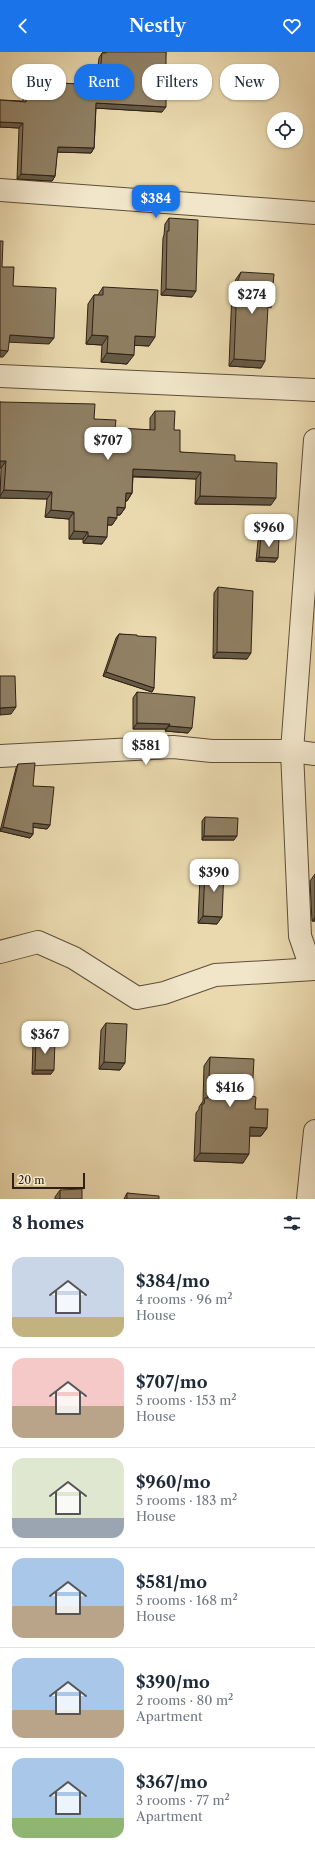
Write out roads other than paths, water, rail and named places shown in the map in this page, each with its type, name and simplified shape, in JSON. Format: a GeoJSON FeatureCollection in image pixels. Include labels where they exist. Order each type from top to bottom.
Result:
{"type":"FeatureCollection","features":[{"type":"Feature","properties":{"kind":"street"},"geometry":{"type":"LineString","coordinates":[[0,190],[315,213]]}},
{"type":"Feature","properties":{"kind":"street"},"geometry":{"type":"LineString","coordinates":[[0,376],[315,390]]}},
{"type":"Feature","properties":{"kind":"street"},"geometry":{"type":"LineString","coordinates":[[315,440],[310,563],[292,751],[300,936],[309,962],[315,968]]}},
{"type":"Feature","properties":{"kind":"street"},"geometry":{"type":"LineString","coordinates":[[0,756],[173,747],[212,751],[292,751],[315,754]]}},
{"type":"Feature","properties":{"kind":"street"},"geometry":{"type":"LineString","coordinates":[[300,936],[315,958]]}},
{"type":"Feature","properties":{"kind":"street"},"geometry":{"type":"LineString","coordinates":[[0,952],[38,942],[74,958],[137,998],[164,993],[215,975],[315,968]]}},
{"type":"Feature","properties":{"kind":"street"},"geometry":{"type":"LineString","coordinates":[[308,1199],[315,1131]]}}]}
